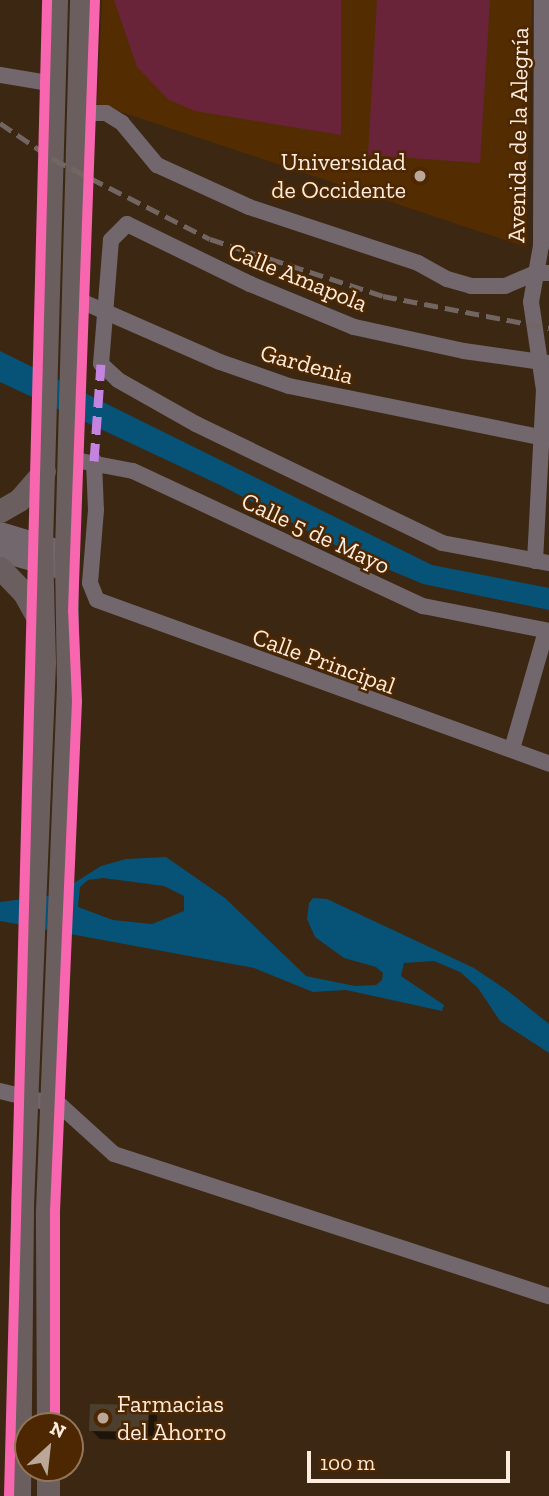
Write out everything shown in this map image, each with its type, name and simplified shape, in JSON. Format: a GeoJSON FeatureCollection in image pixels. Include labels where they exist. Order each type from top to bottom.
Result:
{"type":"FeatureCollection","features":[{"type":"Feature","properties":{"kind":"main road"},"geometry":{"type":"LineString","coordinates":[[19,1496],[22,1205],[43,679],[41,554],[57,0]]}},
{"type":"Feature","properties":{"kind":"main road"},"geometry":{"type":"LineString","coordinates":[[48,1412],[47,1210],[68,685],[66,561],[81,0]]}},
{"type":"Feature","properties":{"kind":"main road"},"geometry":{"type":"LineString","coordinates":[[0,511],[19,500],[44,471]]}},
{"type":"Feature","properties":{"kind":"main road"},"geometry":{"type":"LineString","coordinates":[[0,568],[24,593],[44,631]]}},
{"type":"Feature","properties":{"kind":"street","name":"Avenida de la Alegría"},"geometry":{"type":"LineString","coordinates":[[542,0],[545,57],[542,273],[531,302],[546,362],[540,438],[543,483],[542,562]]}},
{"type":"Feature","properties":{"kind":"street"},"geometry":{"type":"LineString","coordinates":[[0,75],[55,84]]}},
{"type":"Feature","properties":{"kind":"street"},"geometry":{"type":"LineString","coordinates":[[79,113],[106,114],[122,123],[158,165],[226,196],[418,263],[447,279],[505,286],[542,273]]}},
{"type":"Feature","properties":{"kind":"street","name":"Calle Amapola"},"geometry":{"type":"LineString","coordinates":[[107,311],[111,240],[120,227],[138,228],[250,284],[354,327],[464,351],[546,362]]}},
{"type":"Feature","properties":{"kind":"street","name":"Gardenia"},"geometry":{"type":"LineString","coordinates":[[74,298],[220,362],[289,386],[540,438]]}},
{"type":"Feature","properties":{"kind":"street"},"geometry":{"type":"LineString","coordinates":[[107,311],[101,364],[151,400],[442,543],[542,562]]}},
{"type":"Feature","properties":{"kind":"street","name":"Calle 5 de Mayo"},"geometry":{"type":"LineString","coordinates":[[70,459],[94,461],[133,471],[423,606],[547,631]]}},
{"type":"Feature","properties":{"kind":"street","name":"Calle Principal"},"geometry":{"type":"LineString","coordinates":[[94,461],[96,510],[90,590],[97,600],[141,619],[549,764]]}},
{"type":"Feature","properties":{"kind":"street"},"geometry":{"type":"LineString","coordinates":[[0,532],[41,554]]}},
{"type":"Feature","properties":{"kind":"street"},"geometry":{"type":"LineString","coordinates":[[0,551],[41,554],[66,561]]}},
{"type":"Feature","properties":{"kind":"street"},"geometry":{"type":"LineString","coordinates":[[512,749],[547,631]]}},
{"type":"Feature","properties":{"kind":"street"},"geometry":{"type":"LineString","coordinates":[[0,1091],[61,1105],[114,1154],[549,1296]]}},
{"type":"Feature","properties":{"kind":"shaded area","name":"Universidad de Occidente"},"geometry":{"type":"Polygon","coordinates":[[[102,0],[532,0],[526,247],[97,104],[102,0]]]}},
{"type":"Feature","properties":{"kind":"shaded area"},"geometry":{"type":"Polygon","coordinates":[[[114,0],[341,0],[341,135],[195,111],[169,100],[137,67],[114,0]]]}},
{"type":"Feature","properties":{"kind":"shaded area"},"geometry":{"type":"Polygon","coordinates":[[[377,0],[490,0],[480,163],[368,155],[377,0]]]}},
{"type":"Feature","properties":{"kind":"water"},"geometry":{"type":"Polygon","coordinates":[[[0,351],[432,565],[549,588],[549,610],[423,584],[356,556],[222,486],[0,382],[0,351]]]}},
{"type":"Feature","properties":{"kind":"water"},"geometry":{"type":"Polygon","coordinates":[[[166,857],[225,898],[306,976],[355,986],[376,985],[382,980],[383,973],[376,967],[344,958],[315,937],[307,919],[309,903],[313,898],[327,899],[474,968],[508,991],[549,1024],[549,1053],[500,1021],[478,988],[460,972],[434,961],[404,963],[401,976],[444,1005],[442,1011],[346,990],[313,992],[254,968],[0,921],[0,902],[55,895],[101,866],[126,859],[166,857]],[[103,878],[88,880],[80,887],[78,907],[113,920],[152,924],[184,911],[184,896],[164,886],[103,878]]]}},
{"type":"Feature","properties":{"kind":"building"},"geometry":{"type":"Polygon","coordinates":[[[90,1404],[149,1405],[148,1432],[89,1431],[90,1404]]]}},
{"type":"Feature","properties":{"kind":"railway"},"geometry":{"type":"LineString","coordinates":[[0,123],[53,159],[210,239],[383,296],[549,328]]}},
{"type":"Feature","properties":{"kind":"marked path"},"geometry":{"type":"LineString","coordinates":[[94,461],[101,364]]}},
{"type":"Feature","properties":{"kind":"cycle path"},"geometry":{"type":"LineString","coordinates":[[9,1496],[47,0]]}},
{"type":"Feature","properties":{"kind":"cycle path"},"geometry":{"type":"LineString","coordinates":[[55,1412],[55,1211],[77,701],[73,611],[95,0]]}},
{"type":"Feature","properties":{"kind":"place","name":"Universidad de Occidente"},"geometry":{"type":"Point","coordinates":[420,176]}},
{"type":"Feature","properties":{"kind":"place","name":"Farmacias del Ahorro"},"geometry":{"type":"Point","coordinates":[103,1418]}}]}
